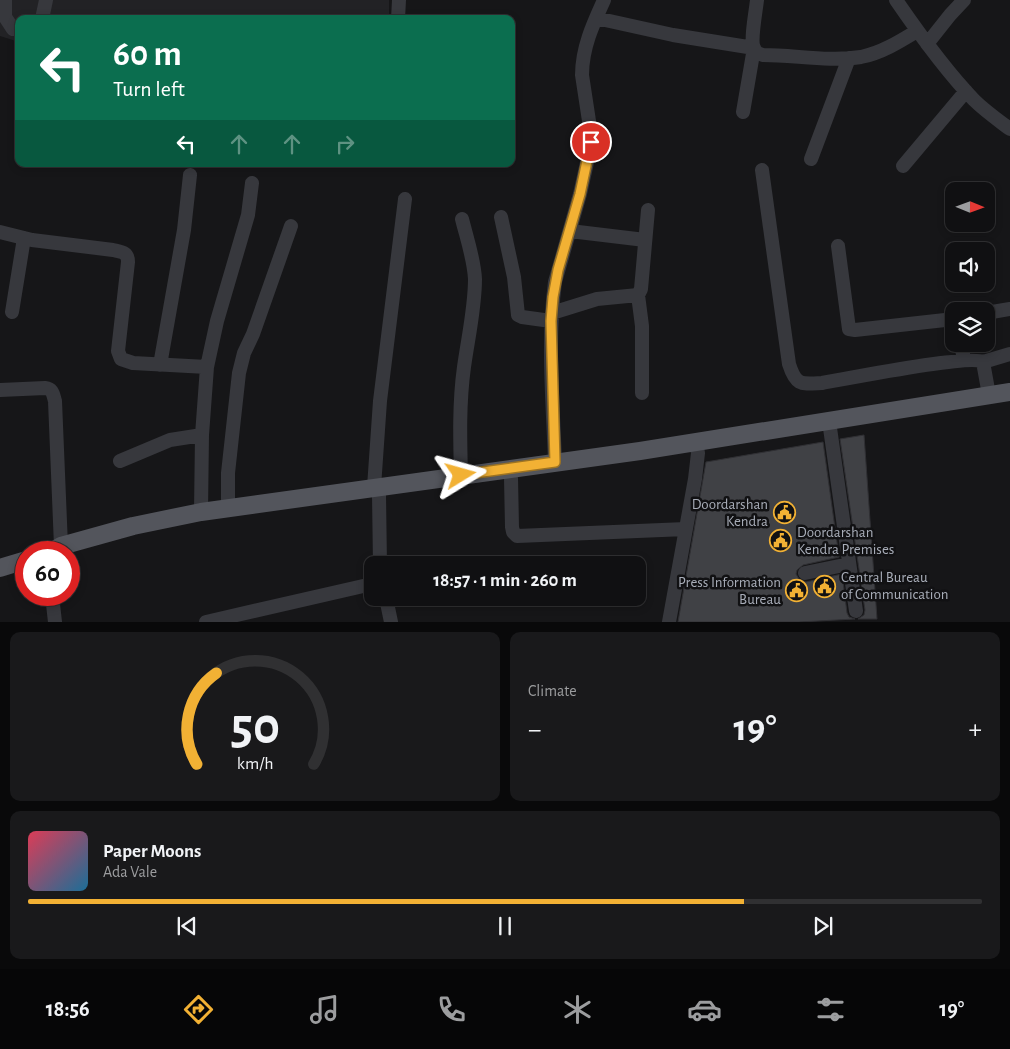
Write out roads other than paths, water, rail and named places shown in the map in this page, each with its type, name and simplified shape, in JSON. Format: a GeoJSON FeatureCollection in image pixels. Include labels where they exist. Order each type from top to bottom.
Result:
{"type":"FeatureCollection","features":[{"type":"Feature","properties":{"kind":"main road"},"geometry":{"type":"LineString","coordinates":[[80,546],[167,528],[461,475],[555,462],[697,448],[1010,392]]}},
{"type":"Feature","properties":{"kind":"main road"},"geometry":{"type":"LineString","coordinates":[[80,543],[133,526],[201,512],[376,491],[511,478],[1010,401]]}},
{"type":"Feature","properties":{"kind":"main road"},"geometry":{"type":"LineString","coordinates":[[0,568],[15,563]]}},
{"type":"Feature","properties":{"kind":"street"},"geometry":{"type":"LineString","coordinates":[[5,0],[5,17],[13,29],[15,29]]}},
{"type":"Feature","properties":{"kind":"street"},"geometry":{"type":"LineString","coordinates":[[43,15],[46,0]]}},
{"type":"Feature","properties":{"kind":"street"},"geometry":{"type":"LineString","coordinates":[[398,15],[399,0]]}},
{"type":"Feature","properties":{"kind":"street"},"geometry":{"type":"LineString","coordinates":[[555,462],[551,317],[555,282],[580,194],[590,149],[591,134],[582,65],[585,48],[604,0]]}},
{"type":"Feature","properties":{"kind":"street"},"geometry":{"type":"LineString","coordinates":[[743,112],[754,48],[757,0]]}},
{"type":"Feature","properties":{"kind":"street"},"geometry":{"type":"LineString","coordinates":[[896,0],[927,44],[966,91],[1010,129]]}},
{"type":"Feature","properties":{"kind":"street"},"geometry":{"type":"LineString","coordinates":[[927,44],[964,0]]}},
{"type":"Feature","properties":{"kind":"street"},"geometry":{"type":"LineString","coordinates":[[596,18],[673,35],[754,48],[758,53],[763,54],[849,58],[862,57],[884,50],[918,32]]}},
{"type":"Feature","properties":{"kind":"street"},"geometry":{"type":"LineString","coordinates":[[812,159],[849,58]]}},
{"type":"Feature","properties":{"kind":"street"},"geometry":{"type":"LineString","coordinates":[[903,166],[966,91]]}},
{"type":"Feature","properties":{"kind":"street"},"geometry":{"type":"LineString","coordinates":[[762,170],[788,364],[796,381],[802,384],[822,383],[945,362],[964,360],[980,360],[983,362],[1010,354]]}},
{"type":"Feature","properties":{"kind":"street"},"geometry":{"type":"LineString","coordinates":[[160,365],[184,230],[190,175]]}},
{"type":"Feature","properties":{"kind":"street"},"geometry":{"type":"LineString","coordinates":[[201,512],[202,434],[207,368],[215,328],[248,215],[252,183]]}},
{"type":"Feature","properties":{"kind":"street"},"geometry":{"type":"LineString","coordinates":[[380,556],[376,491],[380,401],[405,199]]}},
{"type":"Feature","properties":{"kind":"street"},"geometry":{"type":"LineString","coordinates":[[642,393],[642,326],[638,295],[641,289],[648,210]]}},
{"type":"Feature","properties":{"kind":"street"},"geometry":{"type":"LineString","coordinates":[[501,217],[514,277],[518,315],[522,317],[551,317],[597,298],[638,295]]}},
{"type":"Feature","properties":{"kind":"street"},"geometry":{"type":"LineString","coordinates":[[461,475],[461,410],[464,370],[474,296],[473,261],[462,219]]}},
{"type":"Feature","properties":{"kind":"street"},"geometry":{"type":"LineString","coordinates":[[228,508],[228,473],[240,367],[291,226]]}},
{"type":"Feature","properties":{"kind":"street"},"geometry":{"type":"LineString","coordinates":[[570,231],[645,240]]}},
{"type":"Feature","properties":{"kind":"street"},"geometry":{"type":"LineString","coordinates":[[0,232],[24,238],[125,253],[128,262],[119,355],[121,359],[160,365],[207,368]]}},
{"type":"Feature","properties":{"kind":"street"},"geometry":{"type":"LineString","coordinates":[[12,312],[24,238]]}},
{"type":"Feature","properties":{"kind":"street"},"geometry":{"type":"LineString","coordinates":[[838,246],[849,329],[855,330],[945,320]]}},
{"type":"Feature","properties":{"kind":"street"},"geometry":{"type":"LineString","coordinates":[[995,312],[1010,309]]}},
{"type":"Feature","properties":{"kind":"street"},"geometry":{"type":"LineString","coordinates":[[962,352],[964,360]]}},
{"type":"Feature","properties":{"kind":"street"},"geometry":{"type":"LineString","coordinates":[[983,362],[989,395]]}},
{"type":"Feature","properties":{"kind":"street"},"geometry":{"type":"LineString","coordinates":[[0,390],[45,388],[53,392],[55,401],[60,541]]}},
{"type":"Feature","properties":{"kind":"street"},"geometry":{"type":"LineString","coordinates":[[830,428],[856,611]]}},
{"type":"Feature","properties":{"kind":"street"},"geometry":{"type":"LineString","coordinates":[[120,461],[170,440],[202,434]]}},
{"type":"Feature","properties":{"kind":"street"},"geometry":{"type":"LineString","coordinates":[[669,622],[695,479],[697,448]]}},
{"type":"Feature","properties":{"kind":"street"},"geometry":{"type":"LineString","coordinates":[[511,478],[512,527],[513,532],[517,536],[686,529]]}},
{"type":"Feature","properties":{"kind":"street"},"geometry":{"type":"LineString","coordinates":[[805,573],[849,564]]}},
{"type":"Feature","properties":{"kind":"street"},"geometry":{"type":"LineString","coordinates":[[206,622],[364,586]]}},
{"type":"Feature","properties":{"kind":"street"},"geometry":{"type":"LineString","coordinates":[[53,606],[55,622]]}},
{"type":"Feature","properties":{"kind":"street"},"geometry":{"type":"LineString","coordinates":[[388,606],[391,622]]}},
{"type":"Feature","properties":{"kind":"place","name":"Doordarshan Kendra"},"geometry":{"type":"Point","coordinates":[784,513]}},
{"type":"Feature","properties":{"kind":"place","name":"Doordarshan Kendra Premises"},"geometry":{"type":"Point","coordinates":[781,541]}},
{"type":"Feature","properties":{"kind":"place","name":"Central Bureau of Communication"},"geometry":{"type":"Point","coordinates":[825,586]}},
{"type":"Feature","properties":{"kind":"place","name":"Press Information Bureau"},"geometry":{"type":"Point","coordinates":[797,591]}}]}
